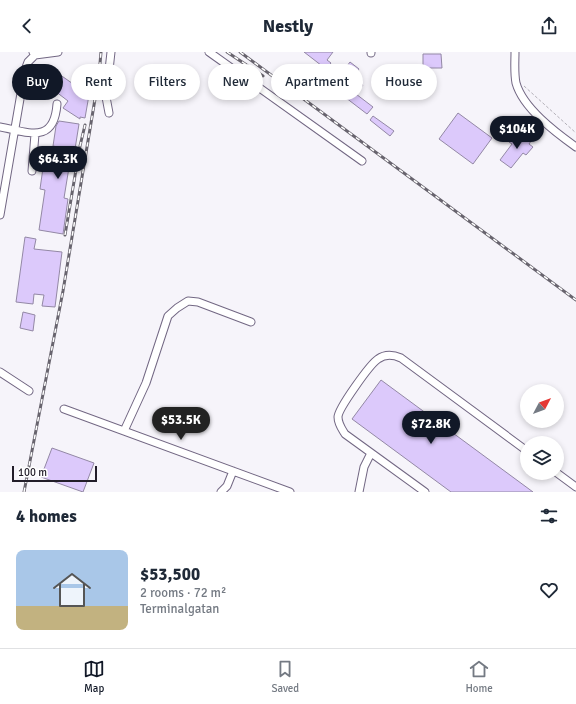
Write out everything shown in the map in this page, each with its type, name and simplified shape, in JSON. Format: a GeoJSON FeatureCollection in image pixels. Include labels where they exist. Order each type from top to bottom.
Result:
{"type":"FeatureCollection","features":[{"type":"Feature","properties":{"kind":"street"},"geometry":{"type":"LineString","coordinates":[[0,215],[25,70],[28,62],[34,54],[58,52]]}},
{"type":"Feature","properties":{"kind":"street"},"geometry":{"type":"LineString","coordinates":[[109,113],[106,97],[111,52]]}},
{"type":"Feature","properties":{"kind":"street"},"geometry":{"type":"LineString","coordinates":[[209,52],[362,161]]}},
{"type":"Feature","properties":{"kind":"street"},"geometry":{"type":"LineString","coordinates":[[515,52],[516,82],[520,94],[542,119],[576,147]]}},
{"type":"Feature","properties":{"kind":"street"},"geometry":{"type":"LineString","coordinates":[[0,127],[35,134],[44,132],[56,118],[57,104]]}},
{"type":"Feature","properties":{"kind":"street"},"geometry":{"type":"LineString","coordinates":[[32,171],[35,134]]}},
{"type":"Feature","properties":{"kind":"street"},"geometry":{"type":"LineString","coordinates":[[124,431],[146,383],[168,316],[176,308],[188,301],[198,302],[251,322]]}},
{"type":"Feature","properties":{"kind":"street"},"geometry":{"type":"LineString","coordinates":[[425,492],[346,434],[339,424],[339,412],[375,360],[379,358],[390,355],[401,358],[520,446]]}},
{"type":"Feature","properties":{"kind":"street"},"geometry":{"type":"LineString","coordinates":[[0,372],[29,391]]}},
{"type":"Feature","properties":{"kind":"street"},"geometry":{"type":"LineString","coordinates":[[64,409],[290,492]]}},
{"type":"Feature","properties":{"kind":"street"},"geometry":{"type":"LineString","coordinates":[[359,492],[364,467],[371,453]]}},
{"type":"Feature","properties":{"kind":"street"},"geometry":{"type":"LineString","coordinates":[[232,471],[224,489],[232,492]]}},
{"type":"Feature","properties":{"kind":"street"},"geometry":{"type":"LineString","coordinates":[[564,478],[576,486],[571,492]]}},
{"type":"Feature","properties":{"kind":"path"},"geometry":{"type":"LineString","coordinates":[[522,82],[540,101],[576,133]]}},
{"type":"Feature","properties":{"kind":"building"},"geometry":{"type":"Polygon","coordinates":[[[304,52],[333,52],[327,60],[331,63],[330,64],[320,64],[304,52]]]}},
{"type":"Feature","properties":{"kind":"building"},"geometry":{"type":"Polygon","coordinates":[[[423,54],[441,54],[442,68],[437,68],[437,64],[423,64],[423,54]]]}},
{"type":"Feature","properties":{"kind":"building"},"geometry":{"type":"Polygon","coordinates":[[[63,77],[71,82],[71,100],[88,100],[85,118],[80,117],[80,119],[63,108],[68,101],[63,97],[63,77]]]}},
{"type":"Feature","properties":{"kind":"building"},"geometry":{"type":"Polygon","coordinates":[[[363,99],[373,107],[367,114],[349,100],[363,99]]]}},
{"type":"Feature","properties":{"kind":"building"},"geometry":{"type":"Polygon","coordinates":[[[458,113],[492,138],[473,164],[439,139],[458,113]]]}},
{"type":"Feature","properties":{"kind":"building"},"geometry":{"type":"Polygon","coordinates":[[[373,116],[394,131],[390,136],[370,120],[373,116]]]}},
{"type":"Feature","properties":{"kind":"building"},"geometry":{"type":"Polygon","coordinates":[[[59,121],[79,124],[75,149],[72,149],[64,198],[68,199],[63,234],[39,230],[45,190],[40,189],[43,168],[54,170],[58,147],[53,146],[56,126],[59,121]]]}},
{"type":"Feature","properties":{"kind":"building"},"geometry":{"type":"Polygon","coordinates":[[[520,133],[531,141],[529,144],[533,147],[526,155],[523,153],[511,168],[500,160],[512,144],[509,142],[515,134],[518,136],[520,133]]]}},
{"type":"Feature","properties":{"kind":"building"},"geometry":{"type":"Polygon","coordinates":[[[25,237],[36,239],[34,249],[62,252],[55,307],[42,306],[44,295],[34,294],[33,304],[16,302],[25,237]]]}},
{"type":"Feature","properties":{"kind":"building"},"geometry":{"type":"Polygon","coordinates":[[[23,312],[35,315],[33,331],[20,328],[23,312]]]}},
{"type":"Feature","properties":{"kind":"building"},"geometry":{"type":"Polygon","coordinates":[[[381,380],[533,492],[451,492],[352,419],[381,380]]]}},
{"type":"Feature","properties":{"kind":"building"},"geometry":{"type":"Polygon","coordinates":[[[52,448],[94,463],[83,492],[41,477],[52,448]]]}},
{"type":"Feature","properties":{"kind":"railway"},"geometry":{"type":"LineString","coordinates":[[24,492],[63,291],[99,75],[101,52]]}},
{"type":"Feature","properties":{"kind":"railway"},"geometry":{"type":"LineString","coordinates":[[227,52],[245,64]]}},
{"type":"Feature","properties":{"kind":"railway"},"geometry":{"type":"LineString","coordinates":[[240,52],[576,300]]}},
{"type":"Feature","properties":{"kind":"railway"},"geometry":{"type":"LineString","coordinates":[[65,235],[85,125]]}}]}
